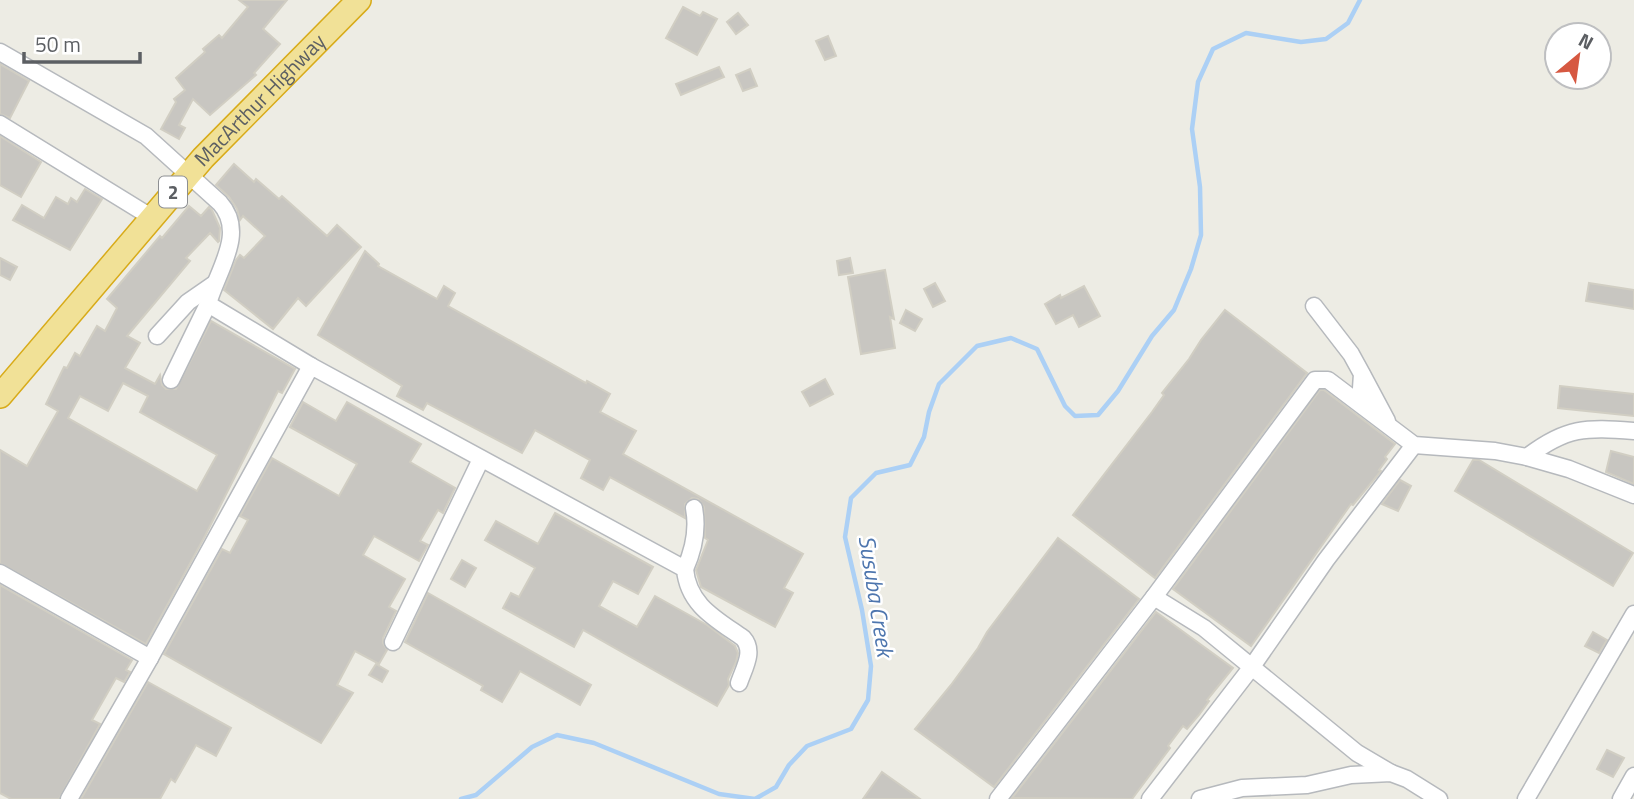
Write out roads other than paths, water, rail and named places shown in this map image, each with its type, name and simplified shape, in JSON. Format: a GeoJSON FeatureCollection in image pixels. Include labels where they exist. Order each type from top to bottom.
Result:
{"type":"FeatureCollection","features":[{"type":"Feature","properties":{"kind":"highway","name":"MacArthur Highway"},"geometry":{"type":"LineString","coordinates":[[0,396],[189,173],[359,0]]}},
{"type":"Feature","properties":{"kind":"lane"},"geometry":{"type":"LineString","coordinates":[[0,52],[146,136],[226,209],[232,220],[227,253],[208,304],[171,380]]}},
{"type":"Feature","properties":{"kind":"lane"},"geometry":{"type":"LineString","coordinates":[[0,124],[151,217]]}},
{"type":"Feature","properties":{"kind":"lane"},"geometry":{"type":"LineString","coordinates":[[158,336],[188,302],[214,284]]}},
{"type":"Feature","properties":{"kind":"lane"},"geometry":{"type":"LineString","coordinates":[[208,304],[311,366],[685,569]]}},
{"type":"Feature","properties":{"kind":"lane"},"geometry":{"type":"LineString","coordinates":[[1314,306],[1351,354],[1388,424]]}},
{"type":"Feature","properties":{"kind":"lane"},"geometry":{"type":"LineString","coordinates":[[69,799],[311,366]]}},
{"type":"Feature","properties":{"kind":"lane"},"geometry":{"type":"LineString","coordinates":[[1360,403],[1362,374]]}},
{"type":"Feature","properties":{"kind":"lane"},"geometry":{"type":"LineString","coordinates":[[998,799],[1154,597],[1312,382],[1319,378],[1328,380],[1414,445],[1495,451],[1527,457],[1569,469],[1634,495]]}},
{"type":"Feature","properties":{"kind":"lane"},"geometry":{"type":"LineString","coordinates":[[1527,457],[1545,443],[1571,432],[1590,429],[1634,430]]}},
{"type":"Feature","properties":{"kind":"lane"},"geometry":{"type":"LineString","coordinates":[[1150,799],[1251,668],[1319,569],[1414,445]]}},
{"type":"Feature","properties":{"kind":"lane"},"geometry":{"type":"LineString","coordinates":[[393,642],[481,458]]}},
{"type":"Feature","properties":{"kind":"lane"},"geometry":{"type":"LineString","coordinates":[[694,508],[695,542],[685,569],[689,588],[699,606],[743,638],[748,645],[749,654],[739,682]]}},
{"type":"Feature","properties":{"kind":"lane"},"geometry":{"type":"LineString","coordinates":[[0,573],[150,658]]}},
{"type":"Feature","properties":{"kind":"lane"},"geometry":{"type":"LineString","coordinates":[[1154,597],[1204,628],[1357,753],[1439,799]]}},
{"type":"Feature","properties":{"kind":"lane"},"geometry":{"type":"LineString","coordinates":[[1526,799],[1634,614]]}},
{"type":"Feature","properties":{"kind":"lane"},"geometry":{"type":"LineString","coordinates":[[1200,799],[1241,788],[1307,785],[1351,775],[1391,773]]}},
{"type":"Feature","properties":{"kind":"lane"},"geometry":{"type":"LineString","coordinates":[[1621,799],[1634,776]]}},
{"type":"Feature","properties":{"kind":"waterway","name":"Susuba Creek"},"geometry":{"type":"LineString","coordinates":[[461,799],[476,795],[532,747],[557,735],[594,743],[719,794],[755,799],[776,787],[789,765],[807,746],[851,729],[868,700],[871,666],[862,610],[845,537],[851,498],[876,473],[910,465],[924,437],[939,384],[977,346],[1011,338],[1037,349],[1065,406],[1075,416],[1098,415],[1118,391],[1152,336],[1174,310],[1191,269],[1201,235],[1200,187],[1192,129],[1198,82],[1213,49],[1246,33],[1301,42],[1326,39],[1348,23],[1360,0]]}}]}
